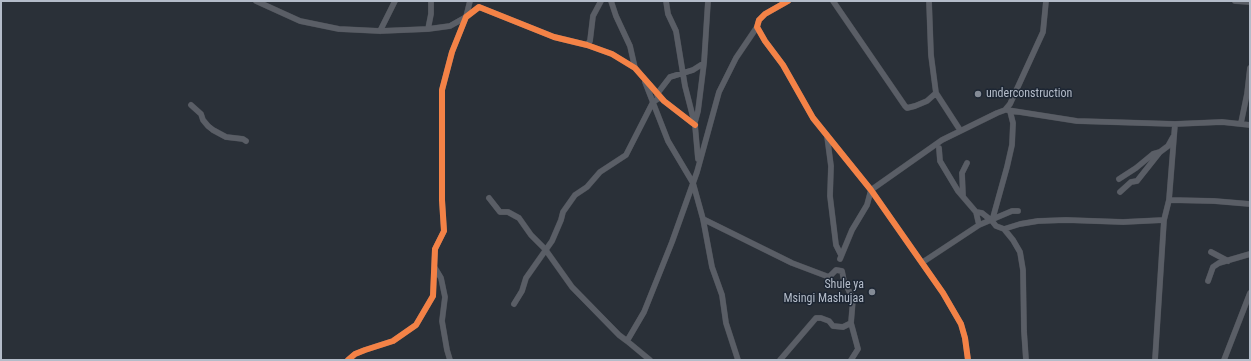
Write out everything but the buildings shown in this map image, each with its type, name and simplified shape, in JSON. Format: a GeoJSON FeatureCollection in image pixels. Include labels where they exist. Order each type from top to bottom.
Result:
{"type":"FeatureCollection","features":[{"type":"Feature","properties":{"kind":"street"},"geometry":{"type":"LineString","coordinates":[[256,1],[300,21],[339,29],[380,31],[428,29],[450,26],[466,17],[479,7],[554,37],[587,45],[612,54],[635,68],[658,94],[694,125]]}},
{"type":"Feature","properties":{"kind":"street"},"geometry":{"type":"LineString","coordinates":[[380,31],[395,1]]}},
{"type":"Feature","properties":{"kind":"street"},"geometry":{"type":"LineString","coordinates":[[428,29],[431,14],[431,1]]}},
{"type":"Feature","properties":{"kind":"street"},"geometry":{"type":"LineString","coordinates":[[348,360],[355,354],[364,350],[393,341],[416,325],[433,296],[435,249],[444,231],[442,90],[452,52],[466,17],[470,1]]}},
{"type":"Feature","properties":{"kind":"street"},"geometry":{"type":"LineString","coordinates":[[587,45],[590,41],[593,16],[601,1]]}},
{"type":"Feature","properties":{"kind":"street"},"geometry":{"type":"LineString","coordinates":[[611,1],[616,16],[630,46],[635,68]]}},
{"type":"Feature","properties":{"kind":"street"},"geometry":{"type":"LineString","coordinates":[[666,1],[668,14],[676,31],[694,125],[699,163]]}},
{"type":"Feature","properties":{"kind":"street"},"geometry":{"type":"LineString","coordinates":[[694,125],[698,111],[704,63],[708,1]]}},
{"type":"Feature","properties":{"kind":"street"},"geometry":{"type":"LineString","coordinates":[[627,341],[644,312],[655,287],[693,183],[719,92],[736,58],[757,27],[759,20],[765,14],[788,1]]}},
{"type":"Feature","properties":{"kind":"street"},"geometry":{"type":"LineString","coordinates":[[833,1],[905,106],[910,108],[915,106],[936,93]]}},
{"type":"Feature","properties":{"kind":"street"},"geometry":{"type":"LineString","coordinates":[[929,1],[931,55],[936,93],[960,130]]}},
{"type":"Feature","properties":{"kind":"street"},"geometry":{"type":"LineString","coordinates":[[992,221],[1012,145],[1013,123],[1008,110],[1043,32],[1046,1]]}},
{"type":"Feature","properties":{"kind":"street"},"geometry":{"type":"LineString","coordinates":[[1235,1],[1250,2]]}},
{"type":"Feature","properties":{"kind":"street"},"geometry":{"type":"LineString","coordinates":[[757,27],[782,65],[813,118],[872,190],[943,293],[961,324],[965,338],[968,360]]}},
{"type":"Feature","properties":{"kind":"street"},"geometry":{"type":"LineString","coordinates":[[514,304],[522,291],[526,278],[552,241],[562,220],[563,212],[575,196],[587,187],[600,172],[626,155],[653,102],[658,99],[658,94],[670,77],[693,70],[704,63]]}},
{"type":"Feature","properties":{"kind":"street"},"geometry":{"type":"LineString","coordinates":[[1241,124],[1250,68]]}},
{"type":"Feature","properties":{"kind":"street"},"geometry":{"type":"LineString","coordinates":[[644,78],[668,141],[693,183],[703,219],[712,267],[722,295],[726,324],[738,360]]}},
{"type":"Feature","properties":{"kind":"street"},"geometry":{"type":"LineString","coordinates":[[191,105],[201,114],[203,120],[213,130],[226,137],[246,140]]}},
{"type":"Feature","properties":{"kind":"street"},"geometry":{"type":"LineString","coordinates":[[827,135],[831,166],[830,196],[836,245],[840,257],[852,230],[867,205],[872,190],[942,140],[960,130],[1008,110],[1077,121],[1176,124],[1222,122],[1250,125]]}},
{"type":"Feature","properties":{"kind":"street"},"geometry":{"type":"LineString","coordinates":[[1155,360],[1164,220],[1169,200],[1176,124]]}},
{"type":"Feature","properties":{"kind":"street"},"geometry":{"type":"LineString","coordinates":[[1120,192],[1131,182],[1137,181],[1160,152],[1168,146],[1174,134]]}},
{"type":"Feature","properties":{"kind":"street"},"geometry":{"type":"LineString","coordinates":[[939,148],[940,161],[958,191],[976,212],[979,225]]}},
{"type":"Feature","properties":{"kind":"street"},"geometry":{"type":"LineString","coordinates":[[1119,179],[1136,168],[1153,154],[1160,152]]}},
{"type":"Feature","properties":{"kind":"street"},"geometry":{"type":"LineString","coordinates":[[963,196],[962,173],[967,163]]}},
{"type":"Feature","properties":{"kind":"street"},"geometry":{"type":"LineString","coordinates":[[489,198],[500,212],[508,212],[520,218],[531,235],[545,249],[572,287],[619,335],[650,360]]}},
{"type":"Feature","properties":{"kind":"street"},"geometry":{"type":"LineString","coordinates":[[1169,200],[1214,201],[1250,204]]}},
{"type":"Feature","properties":{"kind":"street"},"geometry":{"type":"LineString","coordinates":[[922,262],[979,225],[992,221],[1012,211],[1018,211]]}},
{"type":"Feature","properties":{"kind":"street"},"geometry":{"type":"LineString","coordinates":[[976,212],[982,214],[996,226],[1004,229],[1020,252],[1023,270],[1026,360]]}},
{"type":"Feature","properties":{"kind":"street"},"geometry":{"type":"LineString","coordinates":[[703,219],[792,263],[829,277],[836,270],[842,271],[844,281],[852,299],[851,323],[858,349],[851,360]]}},
{"type":"Feature","properties":{"kind":"street"},"geometry":{"type":"LineString","coordinates":[[1004,229],[1020,224],[1038,221],[1066,220],[1123,222],[1164,220]]}},
{"type":"Feature","properties":{"kind":"street"},"geometry":{"type":"LineString","coordinates":[[1211,252],[1228,261]]}},
{"type":"Feature","properties":{"kind":"street"},"geometry":{"type":"LineString","coordinates":[[1208,281],[1213,267],[1219,263],[1250,254]]}},
{"type":"Feature","properties":{"kind":"street"},"geometry":{"type":"LineString","coordinates":[[434,267],[441,278],[445,297],[442,321],[450,360]]}},
{"type":"Feature","properties":{"kind":"street"},"geometry":{"type":"LineString","coordinates":[[1224,360],[1250,293]]}},
{"type":"Feature","properties":{"kind":"street"},"geometry":{"type":"LineString","coordinates":[[780,360],[816,318],[829,320],[833,326],[843,327],[851,323]]}},
{"type":"Feature","properties":{"kind":"cycle path"},"geometry":{"type":"LineString","coordinates":[[788,1],[765,14],[759,20],[757,27],[765,41],[783,65],[813,118],[871,190],[943,293],[961,324],[965,338],[968,360]]}},
{"type":"Feature","properties":{"kind":"cycle path"},"geometry":{"type":"LineString","coordinates":[[348,360],[355,354],[393,341],[416,325],[433,296],[435,249],[444,231],[442,200],[442,90],[452,52],[466,17],[479,7],[554,37],[587,45],[612,54],[635,68],[664,101],[695,125]]}},
{"type":"Feature","properties":{"kind":"place","name":"underconstruction"},"geometry":{"type":"Point","coordinates":[978,94]}},
{"type":"Feature","properties":{"kind":"place","name":"Shule ya Msingi Mashujaa"},"geometry":{"type":"Point","coordinates":[872,292]}}]}
